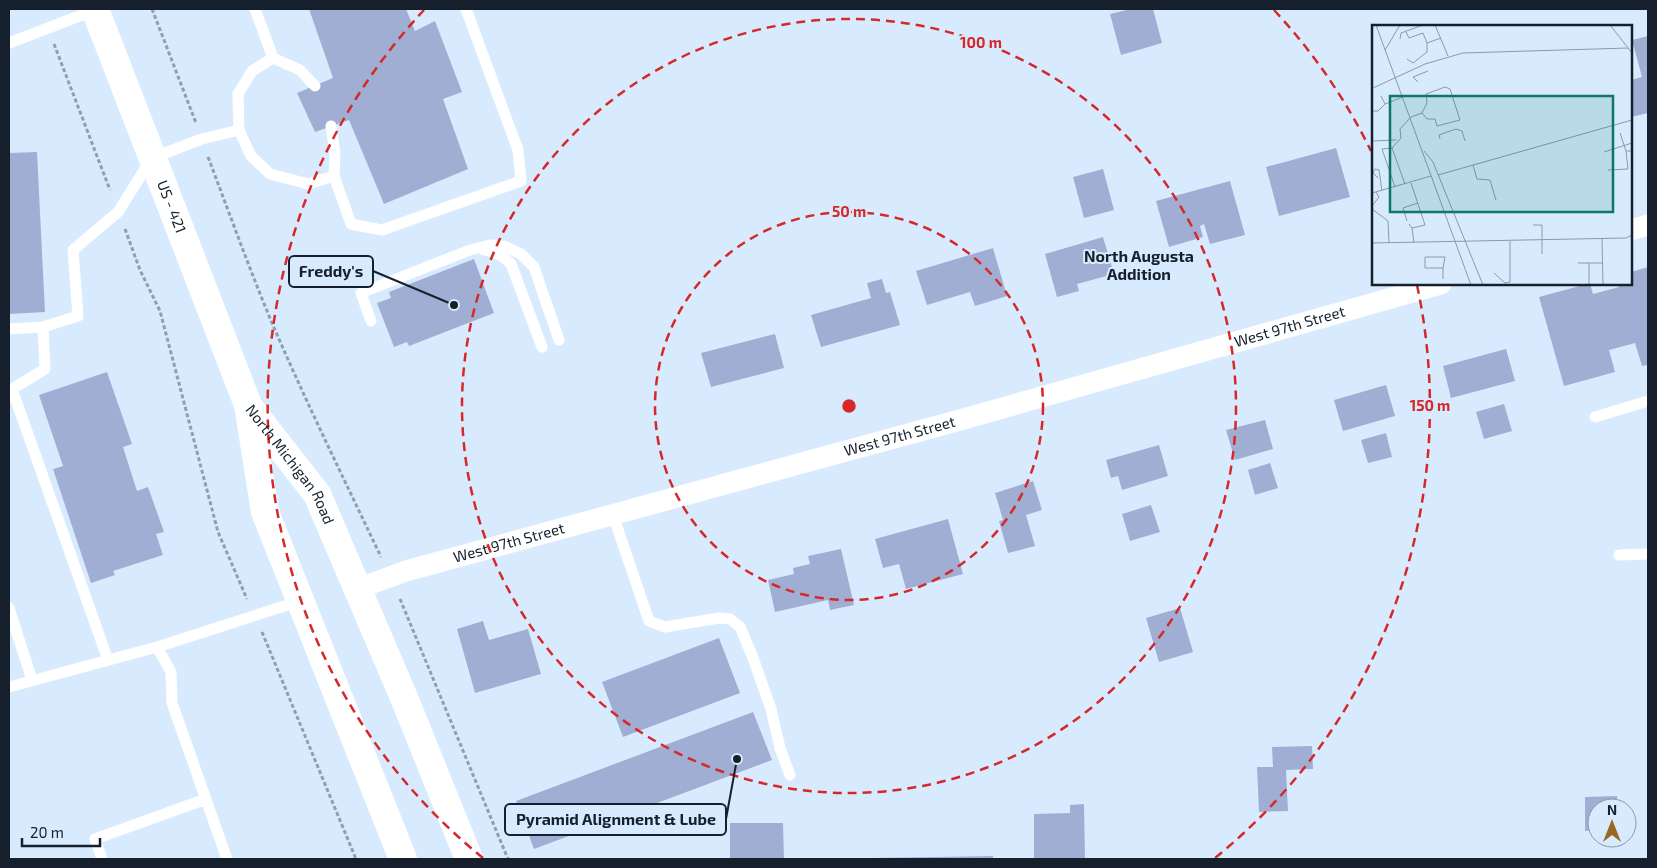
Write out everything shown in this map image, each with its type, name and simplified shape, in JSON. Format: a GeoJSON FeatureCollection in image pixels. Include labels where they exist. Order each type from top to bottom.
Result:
{"type":"FeatureCollection","features":[{"type":"Feature","properties":{"kind":"main road","name":"US - 421"},"geometry":{"type":"LineString","coordinates":[[95,10],[248,405]]}},
{"type":"Feature","properties":{"kind":"main road","name":"North Michigan Road"},"geometry":{"type":"LineString","coordinates":[[248,405],[316,494],[405,700],[469,859]]}},
{"type":"Feature","properties":{"kind":"main road","name":"North Michigan Road"},"geometry":{"type":"LineString","coordinates":[[248,405],[264,512],[403,859]]}},
{"type":"Feature","properties":{"kind":"street"},"geometry":{"type":"LineString","coordinates":[[1632,230],[1648,225]]}},
{"type":"Feature","properties":{"kind":"street","name":"West 97th Street"},"geometry":{"type":"LineString","coordinates":[[357,589],[391,576],[960,420],[1438,285]]}},
{"type":"Feature","properties":{"kind":"lane"},"geometry":{"type":"LineString","coordinates":[[255,9],[273,58],[300,70],[315,86]]}},
{"type":"Feature","properties":{"kind":"lane"},"geometry":{"type":"LineString","coordinates":[[331,126],[335,154],[334,176],[351,224],[382,230],[521,182],[518,150],[466,9]]}},
{"type":"Feature","properties":{"kind":"lane"},"geometry":{"type":"LineString","coordinates":[[9,43],[95,10]]}},
{"type":"Feature","properties":{"kind":"lane"},"geometry":{"type":"LineString","coordinates":[[273,58],[252,71],[238,94],[239,130],[251,156],[270,174],[308,184],[334,176]]}},
{"type":"Feature","properties":{"kind":"lane"},"geometry":{"type":"LineString","coordinates":[[9,329],[44,327],[78,316],[73,250],[118,212],[152,158],[202,139],[239,130]]}},
{"type":"Feature","properties":{"kind":"lane"},"geometry":{"type":"LineString","coordinates":[[371,321],[360,293],[470,250],[490,245],[504,246],[521,254],[534,267],[559,340]]}},
{"type":"Feature","properties":{"kind":"lane"},"geometry":{"type":"LineString","coordinates":[[470,250],[489,250],[502,255],[511,264],[542,347]]}},
{"type":"Feature","properties":{"kind":"lane"},"geometry":{"type":"LineString","coordinates":[[44,327],[46,369],[11,389],[108,660]]}},
{"type":"Feature","properties":{"kind":"lane"},"geometry":{"type":"LineString","coordinates":[[1595,417],[1648,401]]}},
{"type":"Feature","properties":{"kind":"lane"},"geometry":{"type":"LineString","coordinates":[[613,515],[649,621],[665,627],[719,618],[730,619],[740,627],[753,658],[790,775]]}},
{"type":"Feature","properties":{"kind":"lane"},"geometry":{"type":"LineString","coordinates":[[1619,555],[1648,554]]}},
{"type":"Feature","properties":{"kind":"lane"},"geometry":{"type":"LineString","coordinates":[[9,687],[157,646],[300,601]]}},
{"type":"Feature","properties":{"kind":"lane"},"geometry":{"type":"LineString","coordinates":[[9,608],[32,680]]}},
{"type":"Feature","properties":{"kind":"lane"},"geometry":{"type":"LineString","coordinates":[[157,646],[171,672],[172,703],[227,859]]}},
{"type":"Feature","properties":{"kind":"lane"},"geometry":{"type":"LineString","coordinates":[[102,859],[96,839],[206,799]]}},
{"type":"Feature","properties":{"kind":"path"},"geometry":{"type":"LineString","coordinates":[[152,9],[272,323],[310,408],[391,576],[508,859]]}},
{"type":"Feature","properties":{"kind":"path"},"geometry":{"type":"LineString","coordinates":[[48,28],[140,270],[160,311],[218,532],[225,552],[239,580]]}},
{"type":"Feature","properties":{"kind":"path"},"geometry":{"type":"LineString","coordinates":[[271,652],[356,859]]}},
{"type":"Feature","properties":{"kind":"building"},"geometry":{"type":"Polygon","coordinates":[[[309,9],[406,9],[415,31],[435,21],[462,92],[443,99],[468,169],[384,204],[349,120],[315,132],[297,93],[333,78],[309,9]]]}},
{"type":"Feature","properties":{"kind":"building"},"geometry":{"type":"Polygon","coordinates":[[[1131,9],[1153,9],[1162,43],[1121,55],[1110,14],[1131,9]]]}},
{"type":"Feature","properties":{"kind":"building"},"geometry":{"type":"Polygon","coordinates":[[[1648,36],[1648,113],[1632,117],[1632,80],[1642,77],[1632,40],[1648,36]]]}},
{"type":"Feature","properties":{"kind":"building"},"geometry":{"type":"Polygon","coordinates":[[[1336,148],[1350,197],[1279,216],[1266,167],[1336,148]]]}},
{"type":"Feature","properties":{"kind":"building"},"geometry":{"type":"Polygon","coordinates":[[[37,152],[45,312],[9,314],[9,153],[37,152]]]}},
{"type":"Feature","properties":{"kind":"building"},"geometry":{"type":"Polygon","coordinates":[[[1103,169],[1114,210],[1084,218],[1073,177],[1103,169]]]}},
{"type":"Feature","properties":{"kind":"building"},"geometry":{"type":"Polygon","coordinates":[[[1230,181],[1245,235],[1210,244],[1204,224],[1200,226],[1203,237],[1169,247],[1156,201],[1230,181]]]}},
{"type":"Feature","properties":{"kind":"building"},"geometry":{"type":"Polygon","coordinates":[[[1103,237],[1114,274],[1077,284],[1079,291],[1057,297],[1045,254],[1103,237]]]}},
{"type":"Feature","properties":{"kind":"building"},"geometry":{"type":"Polygon","coordinates":[[[993,248],[1007,296],[975,306],[970,292],[927,305],[916,271],[993,248]]]}},
{"type":"Feature","properties":{"kind":"building"},"geometry":{"type":"Polygon","coordinates":[[[474,259],[494,313],[409,346],[407,342],[394,347],[377,303],[391,298],[389,292],[474,259]]]}},
{"type":"Feature","properties":{"kind":"building"},"geometry":{"type":"Polygon","coordinates":[[[1648,267],[1648,365],[1642,366],[1635,343],[1609,350],[1615,372],[1564,386],[1539,297],[1583,285],[1590,285],[1593,294],[1619,287],[1618,285],[1632,285],[1632,272],[1648,267]]]}},
{"type":"Feature","properties":{"kind":"building"},"geometry":{"type":"Polygon","coordinates":[[[882,279],[886,293],[890,292],[900,325],[821,347],[811,315],[871,298],[867,283],[882,279]]]}},
{"type":"Feature","properties":{"kind":"building"},"geometry":{"type":"Polygon","coordinates":[[[775,334],[784,368],[711,387],[701,353],[775,334]]]}},
{"type":"Feature","properties":{"kind":"building"},"geometry":{"type":"Polygon","coordinates":[[[1506,349],[1515,381],[1451,398],[1443,366],[1506,349]]]}},
{"type":"Feature","properties":{"kind":"building"},"geometry":{"type":"Polygon","coordinates":[[[107,372],[132,444],[123,447],[137,491],[148,487],[164,532],[156,534],[163,555],[113,571],[115,575],[91,583],[53,469],[63,466],[39,395],[107,372]]]}},
{"type":"Feature","properties":{"kind":"building"},"geometry":{"type":"Polygon","coordinates":[[[1386,385],[1395,416],[1343,431],[1334,400],[1386,385]]]}},
{"type":"Feature","properties":{"kind":"building"},"geometry":{"type":"Polygon","coordinates":[[[1504,404],[1512,431],[1484,439],[1476,412],[1504,404]]]}},
{"type":"Feature","properties":{"kind":"building"},"geometry":{"type":"Polygon","coordinates":[[[1265,420],[1273,449],[1235,460],[1226,430],[1265,420]]]}},
{"type":"Feature","properties":{"kind":"building"},"geometry":{"type":"Polygon","coordinates":[[[1386,433],[1392,457],[1368,463],[1361,440],[1386,433]]]}},
{"type":"Feature","properties":{"kind":"building"},"geometry":{"type":"Polygon","coordinates":[[[1159,445],[1168,476],[1122,490],[1118,476],[1111,478],[1106,460],[1159,445]]]}},
{"type":"Feature","properties":{"kind":"building"},"geometry":{"type":"Polygon","coordinates":[[[1270,463],[1278,488],[1255,495],[1248,470],[1270,463]]]}},
{"type":"Feature","properties":{"kind":"building"},"geometry":{"type":"Polygon","coordinates":[[[1033,481],[1042,510],[1026,515],[1035,546],[1008,553],[999,521],[1003,520],[995,493],[1033,481]]]}},
{"type":"Feature","properties":{"kind":"building"},"geometry":{"type":"Polygon","coordinates":[[[1151,505],[1160,532],[1130,541],[1122,514],[1151,505]]]}},
{"type":"Feature","properties":{"kind":"building"},"geometry":{"type":"Polygon","coordinates":[[[948,519],[963,574],[906,589],[899,564],[883,568],[875,539],[948,519]]]}},
{"type":"Feature","properties":{"kind":"building"},"geometry":{"type":"Polygon","coordinates":[[[841,549],[854,605],[830,610],[828,600],[775,612],[768,580],[794,574],[793,568],[810,564],[808,556],[841,549]]]}},
{"type":"Feature","properties":{"kind":"building"},"geometry":{"type":"Polygon","coordinates":[[[1180,608],[1193,652],[1159,662],[1146,618],[1180,608]]]}},
{"type":"Feature","properties":{"kind":"building"},"geometry":{"type":"Polygon","coordinates":[[[483,621],[489,640],[528,629],[541,674],[475,693],[457,629],[483,621]]]}},
{"type":"Feature","properties":{"kind":"building"},"geometry":{"type":"Polygon","coordinates":[[[719,638],[740,693],[623,737],[602,682],[719,638]]]}},
{"type":"Feature","properties":{"kind":"building"},"geometry":{"type":"Polygon","coordinates":[[[753,712],[772,760],[534,849],[516,801],[753,712]]]}},
{"type":"Feature","properties":{"kind":"building"},"geometry":{"type":"Polygon","coordinates":[[[1312,746],[1313,769],[1286,770],[1288,811],[1259,812],[1257,767],[1273,767],[1272,747],[1312,746]]]}},
{"type":"Feature","properties":{"kind":"building"},"geometry":{"type":"Polygon","coordinates":[[[1617,796],[1617,798],[1587,798],[1587,831],[1585,831],[1585,797],[1617,796]]]}},
{"type":"Feature","properties":{"kind":"building"},"geometry":{"type":"Polygon","coordinates":[[[1084,804],[1085,859],[1034,859],[1034,814],[1070,813],[1070,805],[1084,804]]]}},
{"type":"Feature","properties":{"kind":"building"},"geometry":{"type":"Polygon","coordinates":[[[730,823],[783,823],[784,859],[730,859],[730,823]]]}},
{"type":"Feature","properties":{"kind":"building"},"geometry":{"type":"Polygon","coordinates":[[[993,856],[993,859],[871,859],[871,858],[993,856]]]}},
{"type":"Feature","properties":{"kind":"place","name":"Freddy's"},"geometry":{"type":"Point","coordinates":[454,305]}},
{"type":"Feature","properties":{"kind":"place","name":"Pyramid Alignment & Lube"},"geometry":{"type":"Point","coordinates":[737,759]}},
{"type":"Feature","properties":{"kind":"district","name":"North Augusta Addition"},"geometry":{"type":"Point","coordinates":[1139,265]}}]}
